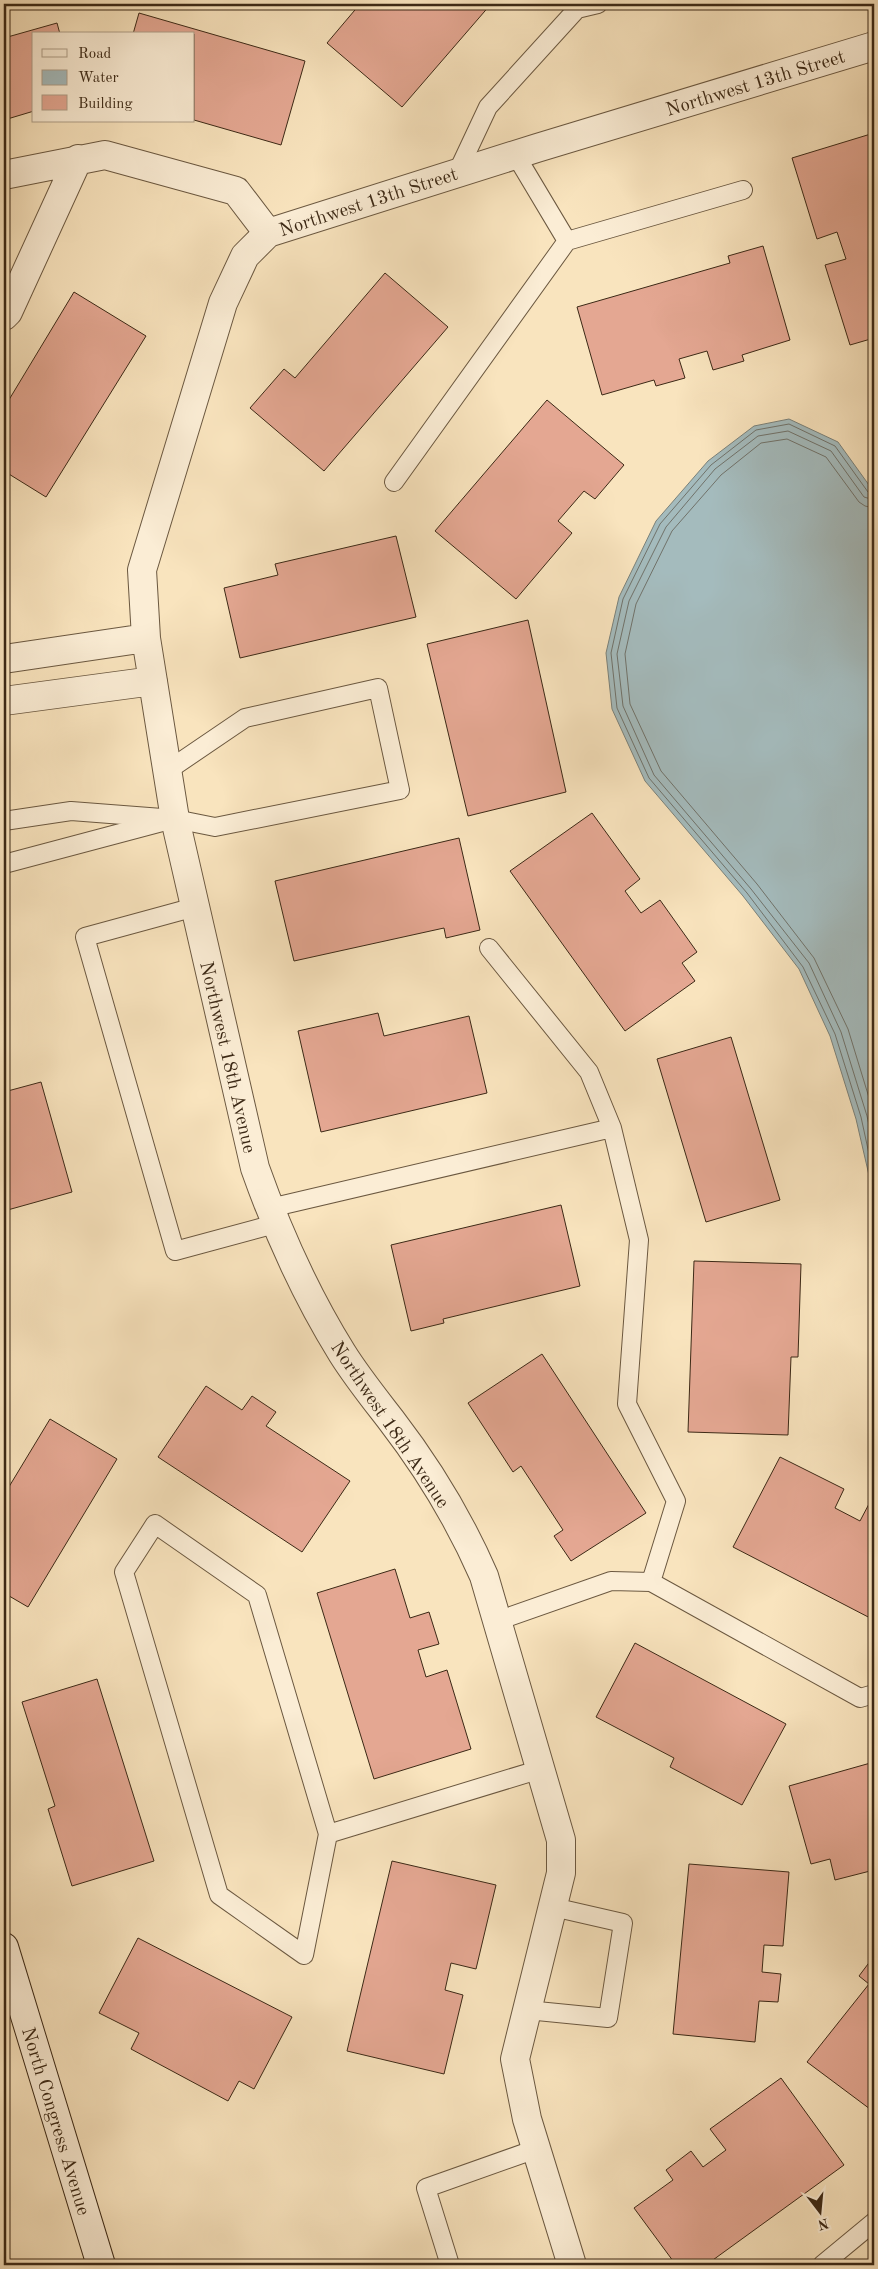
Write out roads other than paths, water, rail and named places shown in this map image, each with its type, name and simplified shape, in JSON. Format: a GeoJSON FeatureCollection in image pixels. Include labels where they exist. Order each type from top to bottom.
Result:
{"type":"FeatureCollection","features":[{"type":"Feature","properties":{"kind":"street","name":"Northwest 13th Street"},"geometry":{"type":"LineString","coordinates":[[146,638],[142,570],[223,303],[245,256],[268,233],[516,154],[874,46]]}},
{"type":"Feature","properties":{"kind":"street"},"geometry":{"type":"LineString","coordinates":[[4,176],[78,159],[105,155],[236,191],[268,233]]}},
{"type":"Feature","properties":{"kind":"street"},"geometry":{"type":"LineString","coordinates":[[4,316],[78,159]]}},
{"type":"Feature","properties":{"kind":"street"},"geometry":{"type":"LineString","coordinates":[[4,659],[146,638]]}},
{"type":"Feature","properties":{"kind":"street","name":"Northwest 18th Avenue"},"geometry":{"type":"LineString","coordinates":[[146,638],[174,819],[255,1168],[272,1216],[313,1303],[342,1354],[426,1470],[472,1547],[484,1576],[561,1840],[561,1873],[515,2059],[527,2119],[572,2265]]}},
{"type":"Feature","properties":{"kind":"street"},"geometry":{"type":"LineString","coordinates":[[4,701],[152,681]]}},
{"type":"Feature","properties":{"kind":"street","name":"North Congress Avenue"},"geometry":{"type":"LineString","coordinates":[[4,1947],[102,2265]]}},
{"type":"Feature","properties":{"kind":"lane"},"geometry":{"type":"LineString","coordinates":[[457,173],[488,107],[577,10],[598,4]]}},
{"type":"Feature","properties":{"kind":"lane"},"geometry":{"type":"LineString","coordinates":[[516,154],[567,241]]}},
{"type":"Feature","properties":{"kind":"lane"},"geometry":{"type":"LineString","coordinates":[[394,482],[567,241],[743,190]]}},
{"type":"Feature","properties":{"kind":"lane"},"geometry":{"type":"LineString","coordinates":[[4,821],[71,811],[174,819],[214,827],[400,790],[378,688],[245,718],[167,771]]}},
{"type":"Feature","properties":{"kind":"lane"},"geometry":{"type":"LineString","coordinates":[[4,864],[174,819]]}},
{"type":"Feature","properties":{"kind":"lane"},"geometry":{"type":"LineString","coordinates":[[195,907],[85,937],[175,1251],[272,1216],[612,1128]]}},
{"type":"Feature","properties":{"kind":"lane"},"geometry":{"type":"LineString","coordinates":[[489,948],[590,1072],[612,1128],[639,1240],[627,1404],[676,1501],[651,1582]]}},
{"type":"Feature","properties":{"kind":"lane"},"geometry":{"type":"LineString","coordinates":[[155,1524],[257,1595],[328,1834],[304,1954],[219,1895],[124,1572],[155,1524]]}},
{"type":"Feature","properties":{"kind":"lane"},"geometry":{"type":"LineString","coordinates":[[497,1620],[611,1581],[651,1582],[860,1698],[874,1694]]}},
{"type":"Feature","properties":{"kind":"lane"},"geometry":{"type":"LineString","coordinates":[[328,1834],[541,1769]]}},
{"type":"Feature","properties":{"kind":"lane"},"geometry":{"type":"LineString","coordinates":[[527,2010],[608,2018],[623,1923],[553,1907]]}},
{"type":"Feature","properties":{"kind":"lane"},"geometry":{"type":"LineString","coordinates":[[450,2265],[426,2188],[536,2149]]}},
{"type":"Feature","properties":{"kind":"lane"},"geometry":{"type":"LineString","coordinates":[[822,2265],[874,2222]]}},
{"type":"Feature","properties":{"kind":"lane"},"geometry":{"type":"LineString","coordinates":[[847,2245],[874,2238]]}},
{"type":"Feature","properties":{"kind":"water"},"geometry":{"type":"Polygon","coordinates":[[[789,419],[838,442],[874,492],[874,1197],[856,1119],[830,1036],[799,969],[743,896],[645,781],[612,709],[606,653],[619,597],[656,521],[708,461],[754,426],[789,419]]]}},
{"type":"Feature","properties":{"kind":"water"},"geometry":{"type":"Polygon","coordinates":[[[874,1197],[874,1374],[870,1330],[874,1197]]]}}]}
